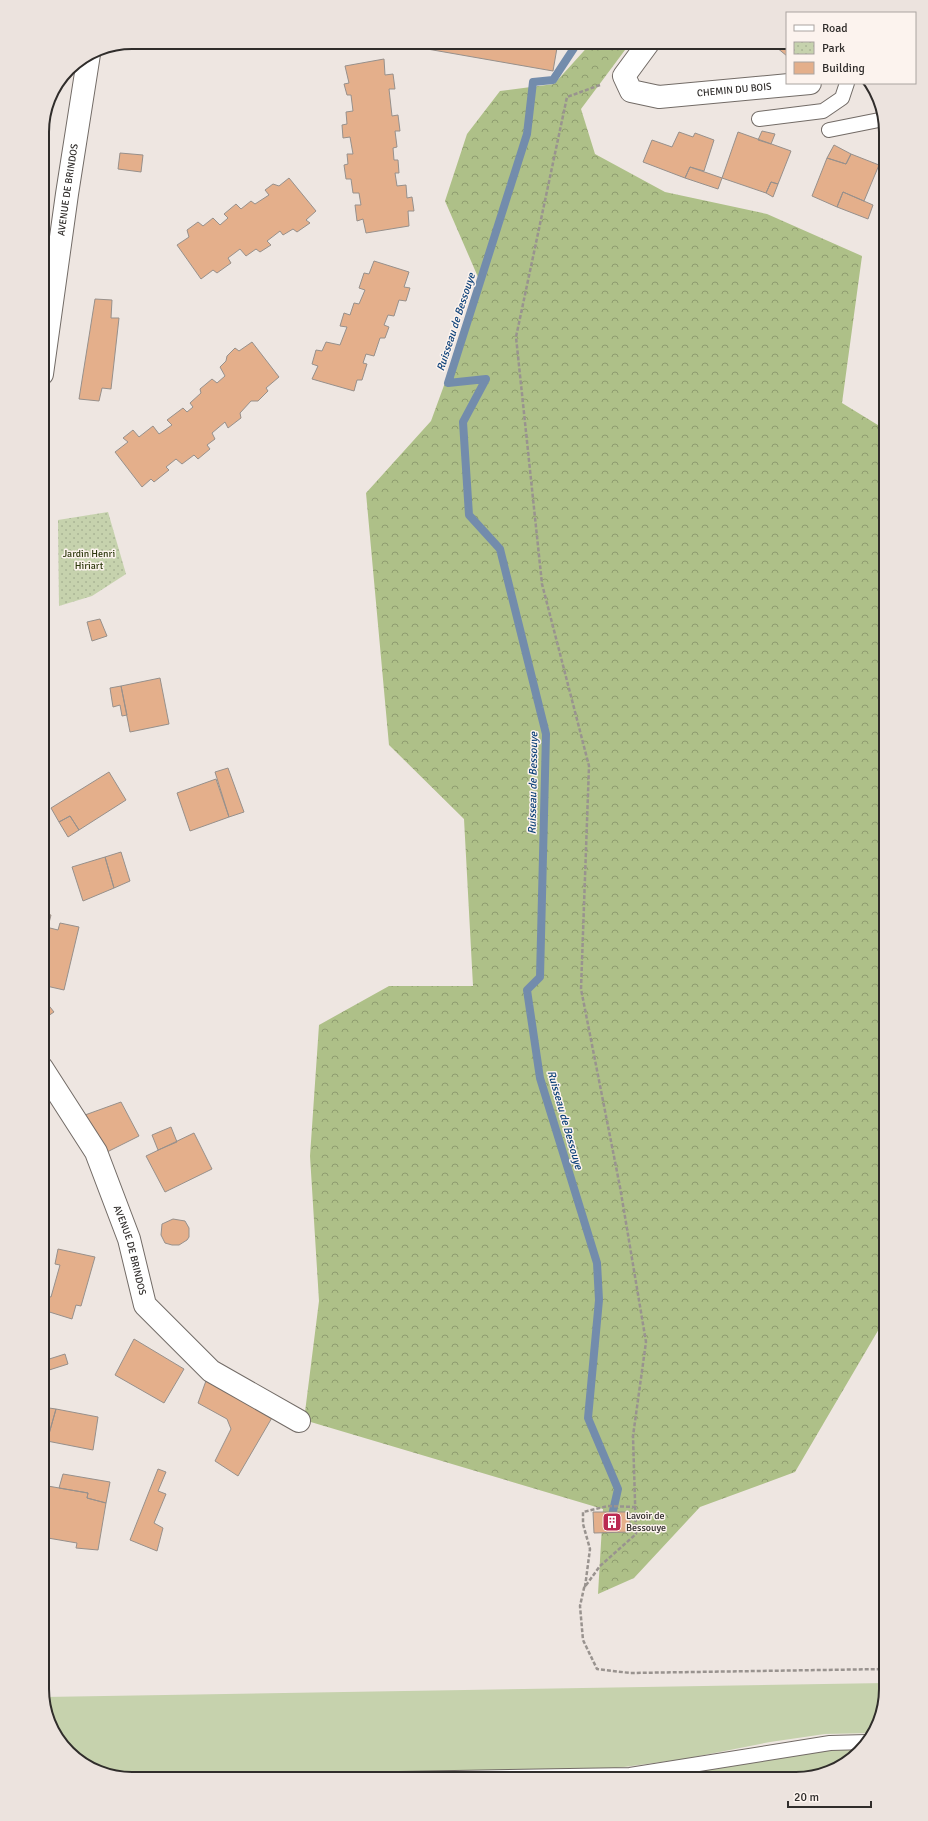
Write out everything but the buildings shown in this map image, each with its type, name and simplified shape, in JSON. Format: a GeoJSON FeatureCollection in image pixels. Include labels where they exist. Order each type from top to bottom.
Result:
{"type":"FeatureCollection","features":[{"type":"Feature","properties":{"kind":"street"},"geometry":{"type":"LineString","coordinates":[[624,76],[644,49]]}},
{"type":"Feature","properties":{"kind":"street","name":"AVENUE DE BRINDOS"},"geometry":{"type":"LineString","coordinates":[[49,324],[88,62]]}},
{"type":"Feature","properties":{"kind":"street","name":"CHEMIN DU BOIS"},"geometry":{"type":"LineString","coordinates":[[624,76],[631,91],[659,98],[800,84]]}},
{"type":"Feature","properties":{"kind":"street","name":"AVENUE DE BRINDOS"},"geometry":{"type":"LineString","coordinates":[[49,1079],[96,1152],[129,1239],[145,1305],[211,1371],[299,1421]]}},
{"type":"Feature","properties":{"kind":"lane"},"geometry":{"type":"LineString","coordinates":[[759,119],[823,111],[842,98],[847,84]]}},
{"type":"Feature","properties":{"kind":"lane"},"geometry":{"type":"LineString","coordinates":[[829,130],[878,121]]}},
{"type":"Feature","properties":{"kind":"lane"},"geometry":{"type":"LineString","coordinates":[[654,1772],[830,1743],[859,1742]]}},
{"type":"Feature","properties":{"kind":"path"},"geometry":{"type":"LineString","coordinates":[[584,1588],[600,1566],[636,1534],[633,1436],[646,1342],[620,1187],[581,989],[588,766],[542,584],[516,337],[567,97],[624,76]]}},
{"type":"Feature","properties":{"kind":"path"},"geometry":{"type":"LineString","coordinates":[[635,1507],[608,1506],[583,1512],[583,1524],[590,1549],[580,1606],[583,1640],[597,1669],[630,1673],[879,1669]]}},
{"type":"Feature","properties":{"kind":"green space"},"geometry":{"type":"Polygon","coordinates":[[[586,49],[626,49],[581,109],[595,154],[665,192],[767,214],[862,256],[842,403],[879,426],[879,1329],[795,1472],[700,1507],[634,1578],[598,1594],[603,1509],[304,1420],[319,1301],[310,1156],[319,1025],[389,986],[473,986],[464,819],[389,745],[366,493],[431,421],[481,284],[445,201],[467,134],[500,91],[554,84],[586,49]]]}},
{"type":"Feature","properties":{"kind":"green space","name":"Jardin Henri Hiriart"},"geometry":{"type":"Polygon","coordinates":[[[108,512],[126,574],[92,596],[59,606],[58,520],[108,512]]]}},
{"type":"Feature","properties":{"kind":"green space"},"geometry":{"type":"Polygon","coordinates":[[[879,1683],[875,1716],[866,1733],[825,1734],[770,1742],[684,1759],[609,1769],[544,1771],[127,1772],[105,1768],[86,1758],[77,1751],[66,1740],[55,1721],[50,1697],[879,1683]]]}},
{"type":"Feature","properties":{"kind":"green space"},"geometry":{"type":"Polygon","coordinates":[[[854,1748],[842,1758],[828,1766],[801,1772],[689,1772],[803,1752],[854,1748]]]}},
{"type":"Feature","properties":{"kind":"waterway","name":"Ruisseau de Bessouye"},"geometry":{"type":"LineString","coordinates":[[573,49],[553,80],[533,82],[527,134],[448,383],[486,379],[463,422],[469,515],[500,549],[546,734],[540,977],[527,990],[540,1078],[597,1263],[599,1300],[588,1418],[618,1489],[613,1511]]}},
{"type":"Feature","properties":{"kind":"place","name":"Lavoir de Bessouye"},"geometry":{"type":"Point","coordinates":[612,1522]}}]}
